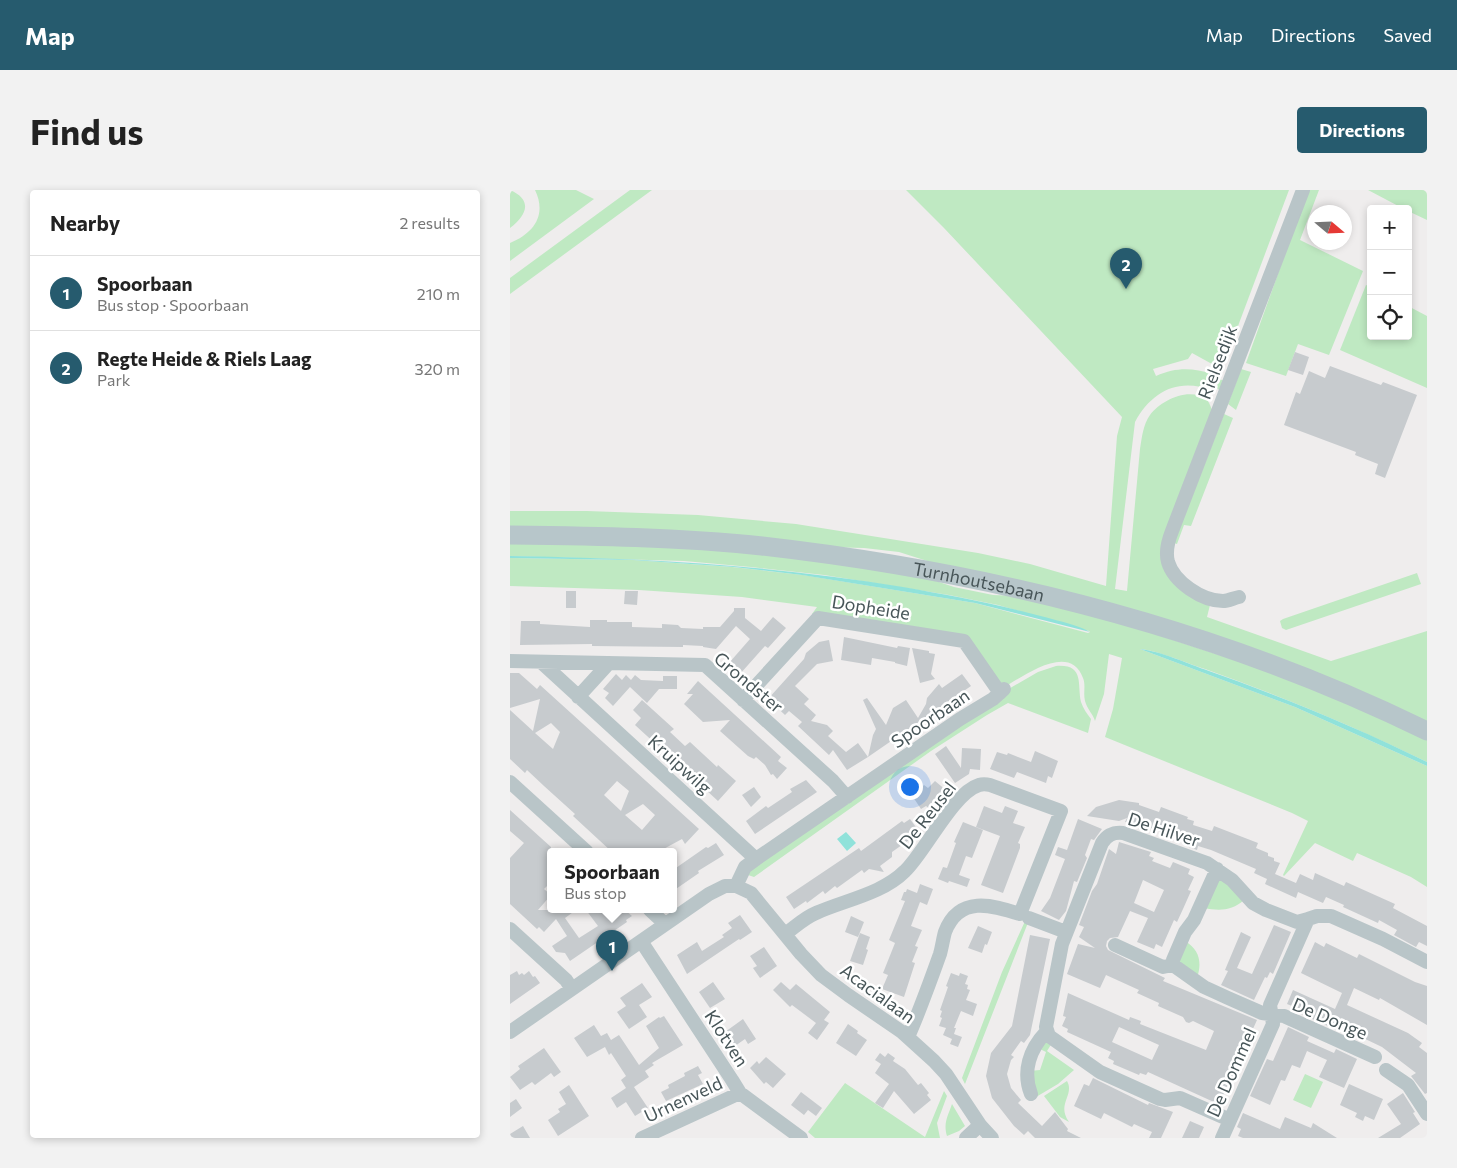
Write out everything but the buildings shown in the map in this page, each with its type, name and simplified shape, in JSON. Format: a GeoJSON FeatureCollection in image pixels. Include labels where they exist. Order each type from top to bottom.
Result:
{"type":"FeatureCollection","features":[{"type":"Feature","properties":{"kind":"main road","name":"Turnhoutsebaan"},"geometry":{"type":"LineString","coordinates":[[510,535],[678,540],[760,546],[918,568],[1000,585],[1103,610],[1180,633],[1274,665],[1334,689],[1427,731]]}},
{"type":"Feature","properties":{"kind":"street","name":"Rielsedijk"},"geometry":{"type":"LineString","coordinates":[[1238,597],[1216,600],[1201,595],[1188,587],[1168,563],[1167,547],[1303,190]]}},
{"type":"Feature","properties":{"kind":"street","name":"Dopheide"},"geometry":{"type":"LineString","coordinates":[[744,700],[818,618],[964,641],[1002,691]]}},
{"type":"Feature","properties":{"kind":"street","name":"Grondster"},"geometry":{"type":"LineString","coordinates":[[510,661],[705,665],[834,782],[847,797]]}},
{"type":"Feature","properties":{"kind":"street","name":"Kruipwilg"},"geometry":{"type":"LineString","coordinates":[[541,662],[756,859]]}},
{"type":"Feature","properties":{"kind":"street"},"geometry":{"type":"LineString","coordinates":[[578,697],[609,663]]}},
{"type":"Feature","properties":{"kind":"street","name":"Spoorbaan"},"geometry":{"type":"LineString","coordinates":[[736,886],[745,867],[1002,691]]}},
{"type":"Feature","properties":{"kind":"street"},"geometry":{"type":"LineString","coordinates":[[510,782],[583,848]]}},
{"type":"Feature","properties":{"kind":"street","name":"De Reusel"},"geometry":{"type":"LineString","coordinates":[[785,934],[815,913],[894,880],[914,862],[938,825],[957,803],[974,787],[983,784],[1061,811],[1025,916]]}},
{"type":"Feature","properties":{"kind":"street","name":"De Hilver"},"geometry":{"type":"LineString","coordinates":[[1031,1094],[1027,1079],[1029,1060],[1034,1047],[1046,1032],[1062,944],[1102,843],[1112,833],[1123,833],[1207,863],[1232,880],[1253,903],[1289,920],[1297,922],[1308,919]]}},
{"type":"Feature","properties":{"kind":"street"},"geometry":{"type":"LineString","coordinates":[[1173,966],[1173,960],[1185,932],[1194,920],[1217,869]]}},
{"type":"Feature","properties":{"kind":"street"},"geometry":{"type":"LineString","coordinates":[[510,1032],[718,889],[736,886]]}},
{"type":"Feature","properties":{"kind":"street","name":"Acacialaan"},"geometry":{"type":"LineString","coordinates":[[736,886],[751,893],[801,954],[832,983],[908,1037],[946,1074],[980,1124],[992,1138]]}},
{"type":"Feature","properties":{"kind":"street"},"geometry":{"type":"LineString","coordinates":[[908,1037],[946,931],[956,915],[971,906],[987,905],[1025,916],[1066,932]]}},
{"type":"Feature","properties":{"kind":"street"},"geometry":{"type":"LineString","coordinates":[[653,913],[665,924]]}},
{"type":"Feature","properties":{"kind":"street"},"geometry":{"type":"LineString","coordinates":[[1308,919],[1317,916],[1332,916],[1383,939],[1427,962]]}},
{"type":"Feature","properties":{"kind":"street","name":"De Dommel"},"geometry":{"type":"LineString","coordinates":[[1224,1138],[1230,1120],[1273,1024],[1270,1005],[1308,919]]}},
{"type":"Feature","properties":{"kind":"street"},"geometry":{"type":"LineString","coordinates":[[510,929],[566,980],[572,989]]}},
{"type":"Feature","properties":{"kind":"street","name":"Klotven"},"geometry":{"type":"LineString","coordinates":[[641,941],[740,1093],[801,1138]]}},
{"type":"Feature","properties":{"kind":"street","name":"De Donge"},"geometry":{"type":"LineString","coordinates":[[1115,945],[1163,966],[1173,966],[1204,987],[1262,1013],[1284,1016],[1374,1057]]}},
{"type":"Feature","properties":{"kind":"street"},"geometry":{"type":"LineString","coordinates":[[1046,1032],[1100,1072],[1165,1100],[1180,1098],[1230,1120]]}},
{"type":"Feature","properties":{"kind":"street"},"geometry":{"type":"LineString","coordinates":[[1386,1070],[1408,1086],[1427,1114]]}},
{"type":"Feature","properties":{"kind":"street","name":"Urnenveld"},"geometry":{"type":"LineString","coordinates":[[642,1138],[720,1104],[740,1093]]}},
{"type":"Feature","properties":{"kind":"street"},"geometry":{"type":"LineString","coordinates":[[966,1138],[980,1124]]}},
{"type":"Feature","properties":{"kind":"green space"},"geometry":{"type":"Polygon","coordinates":[[[510,190],[522,198],[525,208],[524,213],[510,228],[510,190]]]}},
{"type":"Feature","properties":{"kind":"green space"},"geometry":{"type":"Polygon","coordinates":[[[535,190],[576,190],[594,199],[510,261],[510,243],[526,234],[532,228],[539,215],[540,207],[535,190]]]}},
{"type":"Feature","properties":{"kind":"green space"},"geometry":{"type":"Polygon","coordinates":[[[630,190],[652,190],[510,294],[510,278],[630,190]]]}},
{"type":"Feature","properties":{"kind":"green space"},"geometry":{"type":"Polygon","coordinates":[[[906,190],[1289,190],[1223,366],[1212,364],[1192,353],[1188,359],[1153,369],[1156,376],[1171,371],[1191,370],[1213,374],[1213,377],[1225,381],[1220,391],[1217,388],[1213,391],[1189,386],[1178,386],[1168,390],[1150,402],[1135,422],[1115,589],[1127,591],[1140,449],[1146,423],[1155,409],[1168,400],[1192,394],[1200,396],[1208,401],[1212,410],[1163,554],[1210,605],[1207,617],[1331,661],[1427,631],[1427,723],[1410,715],[899,552],[864,548],[510,528],[510,511],[587,511],[698,515],[796,524],[978,553],[1030,564],[1106,586],[1117,436],[1122,417],[906,190]]]}},
{"type":"Feature","properties":{"kind":"green space"},"geometry":{"type":"Polygon","coordinates":[[[1308,190],[1319,190],[1313,205],[1307,205],[1307,222],[1300,240],[1307,243],[1307,250],[1320,250],[1363,271],[1329,355],[1298,344],[1286,376],[1246,363],[1308,190]]]}},
{"type":"Feature","properties":{"kind":"green space"},"geometry":{"type":"Polygon","coordinates":[[[1368,190],[1427,190],[1427,220],[1412,213],[1412,205],[1396,205],[1368,190]]]}},
{"type":"Feature","properties":{"kind":"green space"},"geometry":{"type":"Polygon","coordinates":[[[1367,285],[1367,340],[1412,340],[1412,308],[1427,316],[1427,388],[1340,350],[1367,285]]]}},
{"type":"Feature","properties":{"kind":"green space"},"geometry":{"type":"Polygon","coordinates":[[[1241,369],[1251,372],[1236,410],[1228,404],[1241,369]]]}},
{"type":"Feature","properties":{"kind":"green space"},"geometry":{"type":"Polygon","coordinates":[[[1224,414],[1233,418],[1191,526],[1184,525],[1177,544],[1174,543],[1224,414]]]}},
{"type":"Feature","properties":{"kind":"green space"},"geometry":{"type":"Polygon","coordinates":[[[510,541],[606,543],[751,552],[921,576],[954,587],[993,595],[1020,596],[1112,620],[1296,680],[1427,737],[1427,762],[1318,712],[1172,658],[1140,649],[1295,707],[1427,766],[1427,887],[1411,877],[1357,853],[1353,861],[1315,843],[1284,876],[1308,821],[1105,737],[1113,709],[1122,658],[1109,654],[1104,694],[1095,721],[1085,701],[1083,678],[1077,667],[1068,662],[1045,665],[1003,688],[967,638],[812,614],[817,607],[742,597],[639,590],[510,586],[510,558],[633,560],[732,567],[803,575],[975,603],[1088,633],[1089,631],[998,605],[949,595],[824,575],[684,561],[510,556],[510,541]]]}},
{"type":"Feature","properties":{"kind":"green space"},"geometry":{"type":"Polygon","coordinates":[[[1417,573],[1421,584],[1286,630],[1282,628],[1280,621],[1283,619],[1417,573]]]}},
{"type":"Feature","properties":{"kind":"green space"},"geometry":{"type":"Polygon","coordinates":[[[1056,666],[1072,668],[1078,676],[1081,702],[1091,719],[1088,733],[1008,703],[931,751],[754,877],[745,874],[1005,691],[1038,672],[1056,666]]]}},
{"type":"Feature","properties":{"kind":"green space"},"geometry":{"type":"Polygon","coordinates":[[[1224,881],[1244,900],[1235,906],[1225,909],[1204,908],[1216,883],[1224,881]]]}},
{"type":"Feature","properties":{"kind":"green space"},"geometry":{"type":"Polygon","coordinates":[[[1026,919],[1029,920],[965,1084],[962,1078],[1002,972],[1026,919]]]}},
{"type":"Feature","properties":{"kind":"green space"},"geometry":{"type":"Polygon","coordinates":[[[1185,941],[1194,948],[1199,957],[1197,978],[1177,963],[1185,941]]]}},
{"type":"Feature","properties":{"kind":"green space"},"geometry":{"type":"Polygon","coordinates":[[[1045,1042],[1052,1043],[1047,1051],[1074,1070],[1058,1084],[1036,1097],[1029,1071],[1040,1070],[1046,1052],[1038,1048],[1045,1042]]]}},
{"type":"Feature","properties":{"kind":"green space"},"geometry":{"type":"Polygon","coordinates":[[[1305,1074],[1323,1082],[1311,1108],[1293,1100],[1305,1074]]]}},
{"type":"Feature","properties":{"kind":"green space"},"geometry":{"type":"Polygon","coordinates":[[[1067,1081],[1069,1091],[1064,1110],[1069,1122],[1060,1117],[1044,1096],[1067,1081]]]}},
{"type":"Feature","properties":{"kind":"green space"},"geometry":{"type":"Polygon","coordinates":[[[845,1083],[925,1137],[944,1091],[947,1096],[937,1123],[940,1138],[815,1138],[808,1132],[845,1083]]]}},
{"type":"Feature","properties":{"kind":"green space"},"geometry":{"type":"Polygon","coordinates":[[[952,1104],[965,1126],[947,1136],[946,1123],[952,1104]]]}},
{"type":"Feature","properties":{"kind":"water"},"geometry":{"type":"Polygon","coordinates":[[[510,556],[609,559],[658,561],[707,564],[854,579],[992,604],[1057,620],[1090,632],[975,603],[802,575],[734,567],[633,560],[510,558],[510,556]]]}},
{"type":"Feature","properties":{"kind":"water"},"geometry":{"type":"Polygon","coordinates":[[[1140,649],[1174,658],[1319,713],[1427,762],[1427,766],[1295,707],[1140,649]]]}},
{"type":"Feature","properties":{"kind":"water"},"geometry":{"type":"Polygon","coordinates":[[[846,832],[856,843],[847,851],[837,839],[846,832]]]}},
{"type":"Feature","properties":{"kind":"place","name":"Regte Heide & Riels Laag"},"geometry":{"type":"Point","coordinates":[1126,289]}},
{"type":"Feature","properties":{"kind":"place","name":"Spoorbaan"},"geometry":{"type":"Point","coordinates":[612,971]}}]}
